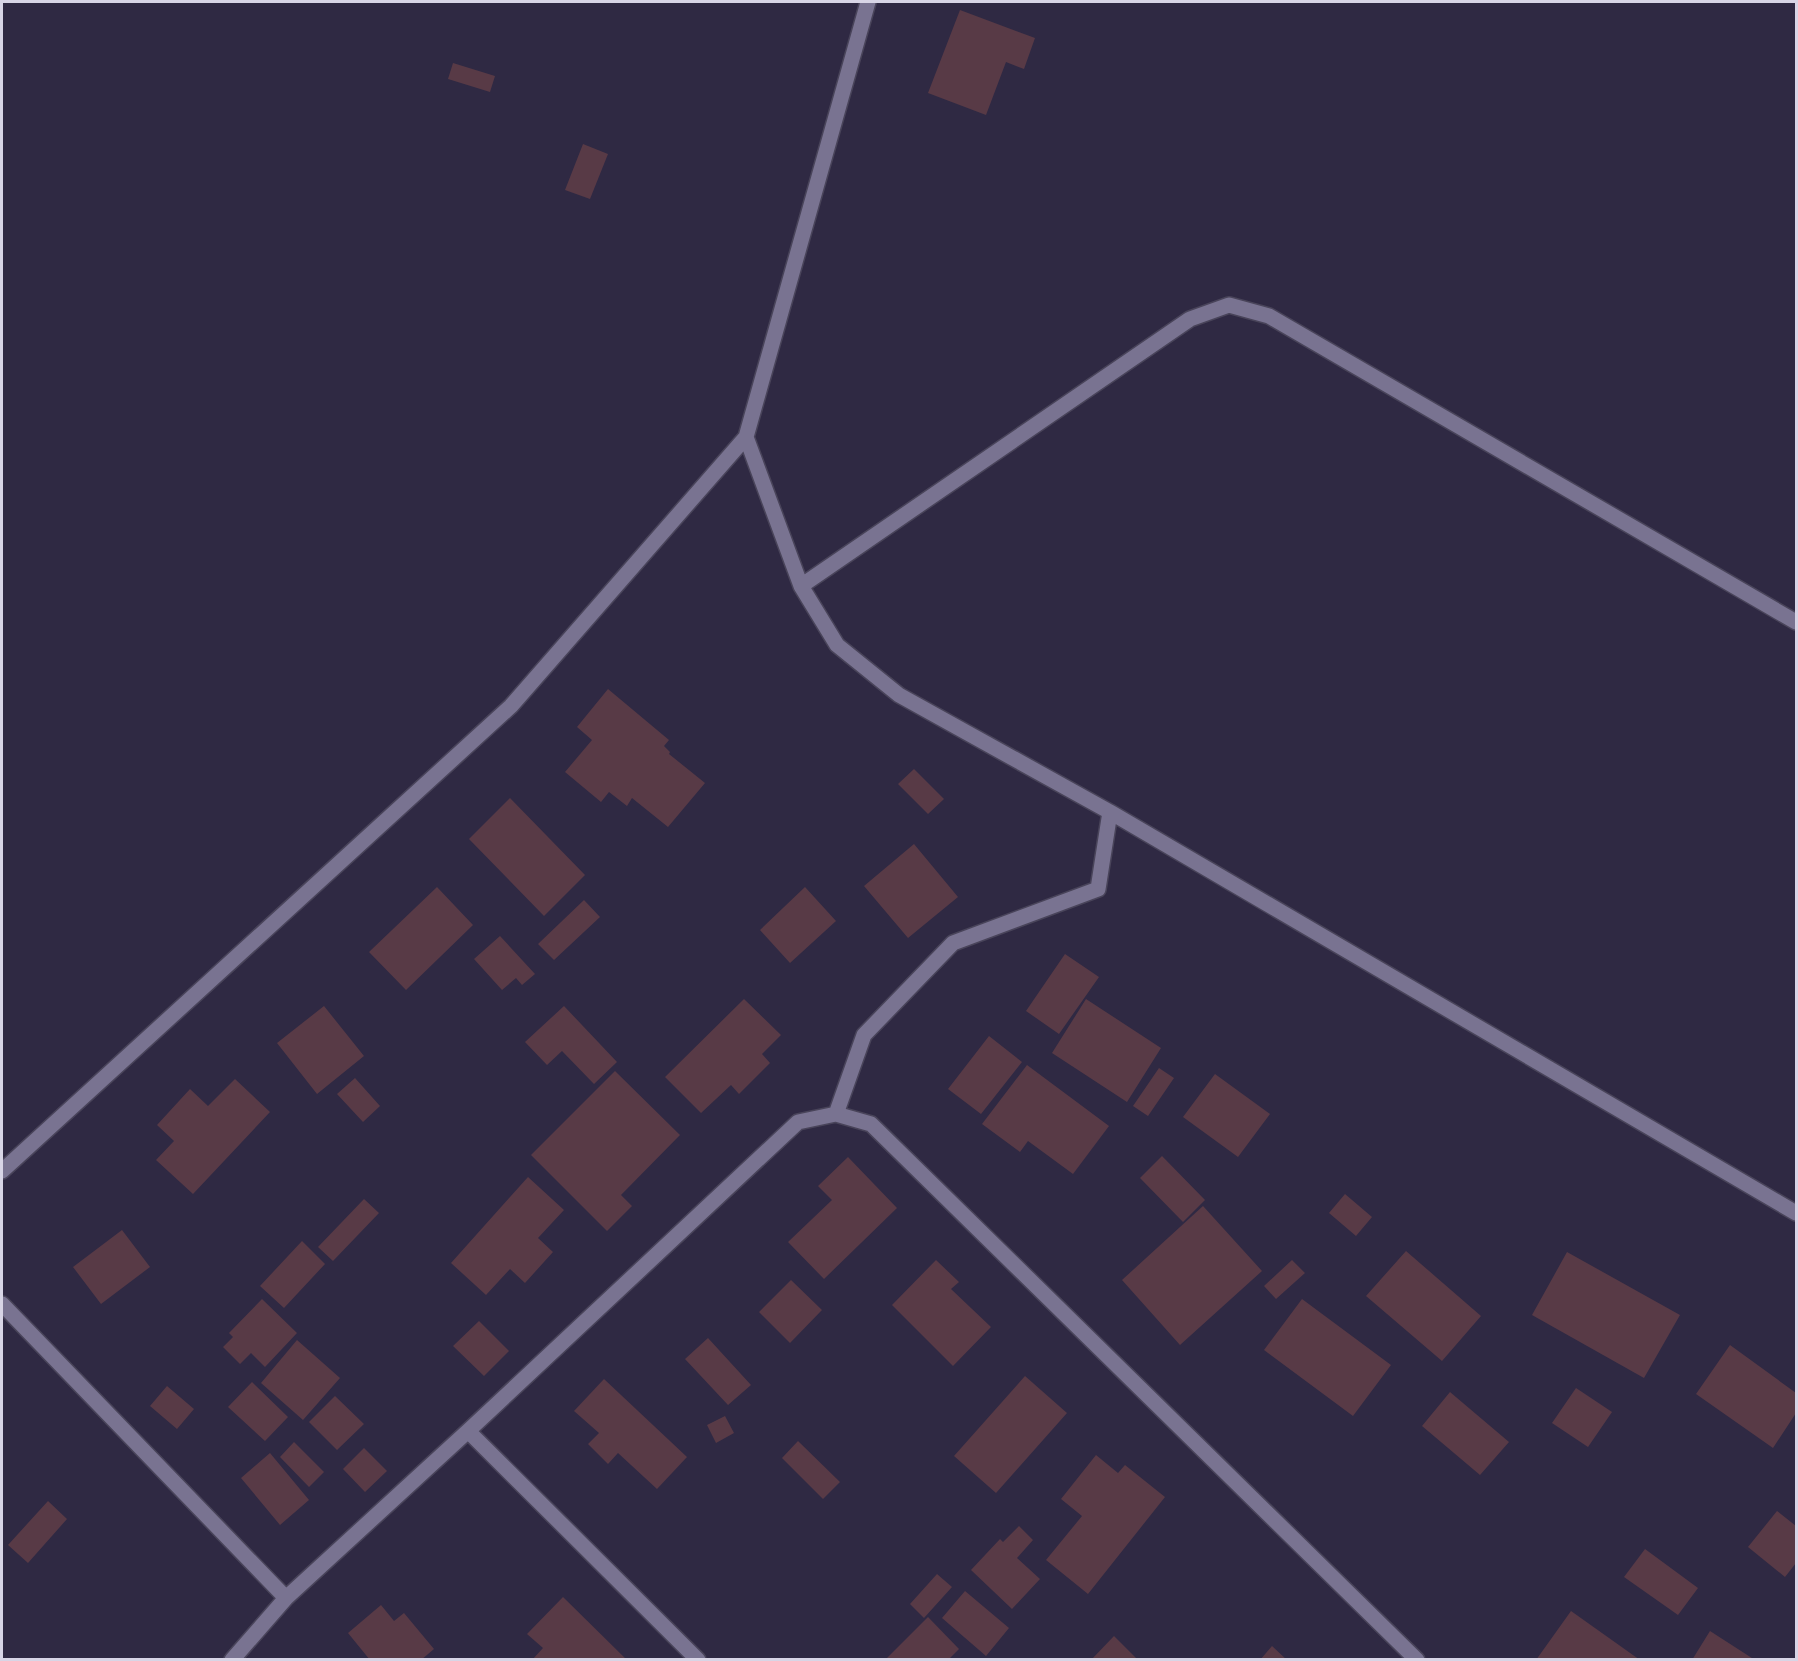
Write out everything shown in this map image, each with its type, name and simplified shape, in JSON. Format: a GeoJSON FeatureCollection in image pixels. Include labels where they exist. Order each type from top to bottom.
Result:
{"type":"FeatureCollection","features":[{"type":"Feature","properties":{"kind":"street"},"geometry":{"type":"LineString","coordinates":[[2,1172],[511,706],[747,437],[868,2]]}},
{"type":"Feature","properties":{"kind":"street"},"geometry":{"type":"LineString","coordinates":[[801,586],[1190,319],[1229,305],[1269,316],[1797,622]]}},
{"type":"Feature","properties":{"kind":"street"},"geometry":{"type":"LineString","coordinates":[[747,437],[801,586],[837,645],[899,695],[1110,812],[1797,1213]]}},
{"type":"Feature","properties":{"kind":"street"},"geometry":{"type":"LineString","coordinates":[[836,1114],[864,1035],[953,944],[1098,889],[1110,812]]}},
{"type":"Feature","properties":{"kind":"street"},"geometry":{"type":"LineString","coordinates":[[231,1659],[286,1598],[798,1122],[836,1114],[871,1124],[1417,1659]]}},
{"type":"Feature","properties":{"kind":"street"},"geometry":{"type":"LineString","coordinates":[[2,1304],[286,1598]]}},
{"type":"Feature","properties":{"kind":"street"},"geometry":{"type":"LineString","coordinates":[[468,1431],[699,1659]]}},
{"type":"Feature","properties":{"kind":"building"},"geometry":{"type":"Polygon","coordinates":[[[960,10],[1035,38],[1024,69],[1006,62],[986,115],[928,93],[960,10]]]}},
{"type":"Feature","properties":{"kind":"building"},"geometry":{"type":"Polygon","coordinates":[[[453,63],[495,76],[490,92],[448,79],[453,63]]]}},
{"type":"Feature","properties":{"kind":"building"},"geometry":{"type":"Polygon","coordinates":[[[583,144],[608,154],[590,199],[565,190],[583,144]]]}},
{"type":"Feature","properties":{"kind":"building"},"geometry":{"type":"Polygon","coordinates":[[[608,689],[669,740],[664,746],[670,752],[669,754],[705,783],[668,827],[632,798],[627,806],[609,792],[601,802],[565,772],[592,740],[577,727],[608,689]]]}},
{"type":"Feature","properties":{"kind":"building"},"geometry":{"type":"Polygon","coordinates":[[[914,769],[944,799],[928,814],[898,784],[914,769]]]}},
{"type":"Feature","properties":{"kind":"building"},"geometry":{"type":"Polygon","coordinates":[[[510,798],[585,875],[544,916],[469,839],[510,798]]]}},
{"type":"Feature","properties":{"kind":"building"},"geometry":{"type":"Polygon","coordinates":[[[914,844],[958,897],[908,938],[864,886],[914,844]]]}},
{"type":"Feature","properties":{"kind":"building"},"geometry":{"type":"Polygon","coordinates":[[[437,887],[473,925],[406,990],[369,952],[437,887]]]}},
{"type":"Feature","properties":{"kind":"building"},"geometry":{"type":"Polygon","coordinates":[[[805,887],[836,921],[790,963],[760,930],[805,887]]]}},
{"type":"Feature","properties":{"kind":"building"},"geometry":{"type":"Polygon","coordinates":[[[584,900],[600,917],[554,960],[538,944],[584,900]]]}},
{"type":"Feature","properties":{"kind":"building"},"geometry":{"type":"Polygon","coordinates":[[[500,936],[535,974],[522,985],[516,978],[502,990],[474,959],[500,936]]]}},
{"type":"Feature","properties":{"kind":"building"},"geometry":{"type":"Polygon","coordinates":[[[1065,954],[1099,977],[1059,1034],[1026,1011],[1065,954]]]}},
{"type":"Feature","properties":{"kind":"building"},"geometry":{"type":"Polygon","coordinates":[[[744,999],[781,1035],[762,1054],[770,1063],[739,1094],[731,1085],[701,1113],[665,1077],[744,999]]]}},
{"type":"Feature","properties":{"kind":"building"},"geometry":{"type":"Polygon","coordinates":[[[1086,999],[1161,1048],[1127,1102],[1052,1053],[1086,999]]]}},
{"type":"Feature","properties":{"kind":"building"},"geometry":{"type":"Polygon","coordinates":[[[324,1006],[364,1056],[317,1094],[277,1043],[324,1006]]]}},
{"type":"Feature","properties":{"kind":"building"},"geometry":{"type":"Polygon","coordinates":[[[564,1006],[617,1062],[594,1084],[562,1051],[547,1065],[525,1042],[564,1006]]]}},
{"type":"Feature","properties":{"kind":"building"},"geometry":{"type":"Polygon","coordinates":[[[989,1036],[1022,1062],[981,1114],[948,1089],[989,1036]]]}},
{"type":"Feature","properties":{"kind":"building"},"geometry":{"type":"Polygon","coordinates":[[[1027,1065],[1109,1126],[1073,1174],[1028,1141],[1020,1152],[982,1124],[1027,1065]]]}},
{"type":"Feature","properties":{"kind":"building"},"geometry":{"type":"Polygon","coordinates":[[[1159,1068],[1174,1078],[1148,1116],[1133,1106],[1159,1068]]]}},
{"type":"Feature","properties":{"kind":"building"},"geometry":{"type":"Polygon","coordinates":[[[615,1071],[680,1135],[621,1195],[632,1206],[607,1231],[531,1155],[615,1071]]]}},
{"type":"Feature","properties":{"kind":"building"},"geometry":{"type":"Polygon","coordinates":[[[1215,1074],[1270,1114],[1238,1157],[1183,1117],[1215,1074]]]}},
{"type":"Feature","properties":{"kind":"building"},"geometry":{"type":"Polygon","coordinates":[[[355,1078],[380,1106],[363,1122],[337,1094],[355,1078]]]}},
{"type":"Feature","properties":{"kind":"building"},"geometry":{"type":"Polygon","coordinates":[[[235,1079],[270,1112],[193,1194],[156,1160],[174,1141],[157,1125],[190,1089],[208,1106],[235,1079]]]}},
{"type":"Feature","properties":{"kind":"building"},"geometry":{"type":"Polygon","coordinates":[[[1162,1156],[1205,1200],[1183,1222],[1140,1178],[1162,1156]]]}},
{"type":"Feature","properties":{"kind":"building"},"geometry":{"type":"Polygon","coordinates":[[[848,1157],[897,1208],[824,1279],[788,1242],[832,1200],[818,1186],[848,1157]]]}},
{"type":"Feature","properties":{"kind":"building"},"geometry":{"type":"Polygon","coordinates":[[[528,1177],[564,1210],[538,1238],[553,1252],[525,1283],[510,1269],[486,1295],[451,1263],[528,1177]]]}},
{"type":"Feature","properties":{"kind":"building"},"geometry":{"type":"Polygon","coordinates":[[[1345,1194],[1372,1217],[1356,1236],[1329,1213],[1345,1194]]]}},
{"type":"Feature","properties":{"kind":"building"},"geometry":{"type":"Polygon","coordinates":[[[364,1199],[379,1213],[333,1261],[318,1247],[364,1199]]]}},
{"type":"Feature","properties":{"kind":"building"},"geometry":{"type":"Polygon","coordinates":[[[1203,1206],[1262,1271],[1180,1345],[1122,1280],[1203,1206]]]}},
{"type":"Feature","properties":{"kind":"building"},"geometry":{"type":"Polygon","coordinates":[[[122,1230],[150,1267],[101,1304],[73,1267],[122,1230]]]}},
{"type":"Feature","properties":{"kind":"building"},"geometry":{"type":"Polygon","coordinates":[[[302,1241],[325,1264],[284,1308],[260,1286],[302,1241]]]}},
{"type":"Feature","properties":{"kind":"building"},"geometry":{"type":"Polygon","coordinates":[[[1406,1251],[1481,1316],[1442,1361],[1366,1296],[1406,1251]]]}},
{"type":"Feature","properties":{"kind":"building"},"geometry":{"type":"Polygon","coordinates":[[[1567,1252],[1680,1315],[1644,1378],[1532,1315],[1567,1252]]]}},
{"type":"Feature","properties":{"kind":"building"},"geometry":{"type":"Polygon","coordinates":[[[936,1260],[959,1282],[951,1289],[991,1327],[953,1366],[892,1305],[936,1260]]]}},
{"type":"Feature","properties":{"kind":"building"},"geometry":{"type":"Polygon","coordinates":[[[1292,1260],[1305,1273],[1276,1299],[1264,1286],[1292,1260]]]}},
{"type":"Feature","properties":{"kind":"building"},"geometry":{"type":"Polygon","coordinates":[[[791,1280],[822,1310],[790,1343],[759,1312],[791,1280]]]}},
{"type":"Feature","properties":{"kind":"building"},"geometry":{"type":"Polygon","coordinates":[[[262,1299],[297,1333],[265,1367],[251,1353],[240,1364],[223,1347],[233,1337],[229,1333],[262,1299]]]}},
{"type":"Feature","properties":{"kind":"building"},"geometry":{"type":"Polygon","coordinates":[[[1302,1299],[1391,1365],[1353,1416],[1264,1350],[1302,1299]]]}},
{"type":"Feature","properties":{"kind":"building"},"geometry":{"type":"Polygon","coordinates":[[[479,1321],[509,1351],[484,1376],[453,1346],[479,1321]]]}},
{"type":"Feature","properties":{"kind":"building"},"geometry":{"type":"Polygon","coordinates":[[[708,1338],[751,1385],[728,1405],[685,1359],[708,1338]]]}},
{"type":"Feature","properties":{"kind":"building"},"geometry":{"type":"Polygon","coordinates":[[[297,1340],[340,1378],[303,1420],[261,1383],[297,1340]]]}},
{"type":"Feature","properties":{"kind":"building"},"geometry":{"type":"Polygon","coordinates":[[[1730,1345],[1796,1393],[1796,1413],[1773,1448],[1696,1394],[1730,1345]]]}},
{"type":"Feature","properties":{"kind":"building"},"geometry":{"type":"Polygon","coordinates":[[[1025,1376],[1067,1413],[996,1493],[954,1456],[1025,1376]]]}},
{"type":"Feature","properties":{"kind":"building"},"geometry":{"type":"Polygon","coordinates":[[[604,1379],[687,1457],[657,1489],[618,1453],[608,1464],[588,1444],[599,1433],[574,1411],[604,1379]]]}},
{"type":"Feature","properties":{"kind":"building"},"geometry":{"type":"Polygon","coordinates":[[[252,1382],[288,1417],[265,1441],[228,1407],[252,1382]]]}},
{"type":"Feature","properties":{"kind":"building"},"geometry":{"type":"Polygon","coordinates":[[[167,1386],[194,1409],[177,1429],[150,1406],[167,1386]]]}},
{"type":"Feature","properties":{"kind":"building"},"geometry":{"type":"Polygon","coordinates":[[[1576,1388],[1612,1412],[1588,1447],[1552,1423],[1576,1388]]]}},
{"type":"Feature","properties":{"kind":"building"},"geometry":{"type":"Polygon","coordinates":[[[1450,1392],[1509,1442],[1480,1475],[1422,1426],[1450,1392]]]}},
{"type":"Feature","properties":{"kind":"building"},"geometry":{"type":"Polygon","coordinates":[[[335,1396],[364,1424],[337,1450],[309,1422],[335,1396]]]}},
{"type":"Feature","properties":{"kind":"building"},"geometry":{"type":"Polygon","coordinates":[[[725,1416],[734,1433],[716,1443],[707,1425],[725,1416]]]}},
{"type":"Feature","properties":{"kind":"building"},"geometry":{"type":"Polygon","coordinates":[[[798,1441],[840,1482],[823,1499],[782,1458],[798,1441]]]}},
{"type":"Feature","properties":{"kind":"building"},"geometry":{"type":"Polygon","coordinates":[[[294,1442],[324,1472],[309,1487],[280,1457],[294,1442]]]}},
{"type":"Feature","properties":{"kind":"building"},"geometry":{"type":"Polygon","coordinates":[[[364,1448],[387,1471],[365,1492],[343,1469],[364,1448]]]}},
{"type":"Feature","properties":{"kind":"building"},"geometry":{"type":"Polygon","coordinates":[[[270,1453],[309,1500],[280,1525],[241,1478],[270,1453]]]}},
{"type":"Feature","properties":{"kind":"building"},"geometry":{"type":"Polygon","coordinates":[[[1096,1455],[1118,1473],[1125,1465],[1165,1497],[1088,1594],[1046,1560],[1082,1516],[1061,1499],[1096,1455]]]}},
{"type":"Feature","properties":{"kind":"building"},"geometry":{"type":"Polygon","coordinates":[[[48,1501],[67,1519],[28,1563],[8,1545],[48,1501]]]}},
{"type":"Feature","properties":{"kind":"building"},"geometry":{"type":"Polygon","coordinates":[[[1777,1511],[1796,1526],[1796,1563],[1785,1577],[1748,1547],[1777,1511]]]}},
{"type":"Feature","properties":{"kind":"building"},"geometry":{"type":"Polygon","coordinates":[[[1019,1526],[1033,1540],[1017,1558],[1040,1579],[1012,1609],[971,1570],[1000,1539],[1003,1542],[1019,1526]]]}},
{"type":"Feature","properties":{"kind":"building"},"geometry":{"type":"Polygon","coordinates":[[[1645,1549],[1698,1588],[1678,1615],[1624,1577],[1645,1549]]]}},
{"type":"Feature","properties":{"kind":"building"},"geometry":{"type":"Polygon","coordinates":[[[937,1574],[952,1587],[924,1618],[910,1604],[937,1574]]]}},
{"type":"Feature","properties":{"kind":"building"},"geometry":{"type":"Polygon","coordinates":[[[965,1591],[1009,1628],[986,1656],[942,1618],[965,1591]]]}},
{"type":"Feature","properties":{"kind":"building"},"geometry":{"type":"Polygon","coordinates":[[[563,1597],[627,1660],[532,1660],[543,1648],[527,1634],[563,1597]]]}},
{"type":"Feature","properties":{"kind":"building"},"geometry":{"type":"Polygon","coordinates":[[[381,1605],[394,1621],[404,1613],[434,1649],[421,1660],[370,1660],[348,1633],[381,1605]]]}},
{"type":"Feature","properties":{"kind":"building"},"geometry":{"type":"Polygon","coordinates":[[[1571,1611],[1640,1660],[1536,1660],[1571,1611]]]}},
{"type":"Feature","properties":{"kind":"building"},"geometry":{"type":"Polygon","coordinates":[[[928,1617],[959,1649],[948,1660],[885,1660],[928,1617]]]}},
{"type":"Feature","properties":{"kind":"building"},"geometry":{"type":"Polygon","coordinates":[[[1710,1631],[1755,1660],[1692,1660],[1710,1631]]]}},
{"type":"Feature","properties":{"kind":"building"},"geometry":{"type":"Polygon","coordinates":[[[1114,1636],[1138,1660],[1091,1660],[1114,1636]]]}},
{"type":"Feature","properties":{"kind":"building"},"geometry":{"type":"Polygon","coordinates":[[[1272,1646],[1287,1660],[1260,1660],[1272,1646]]]}}]}
